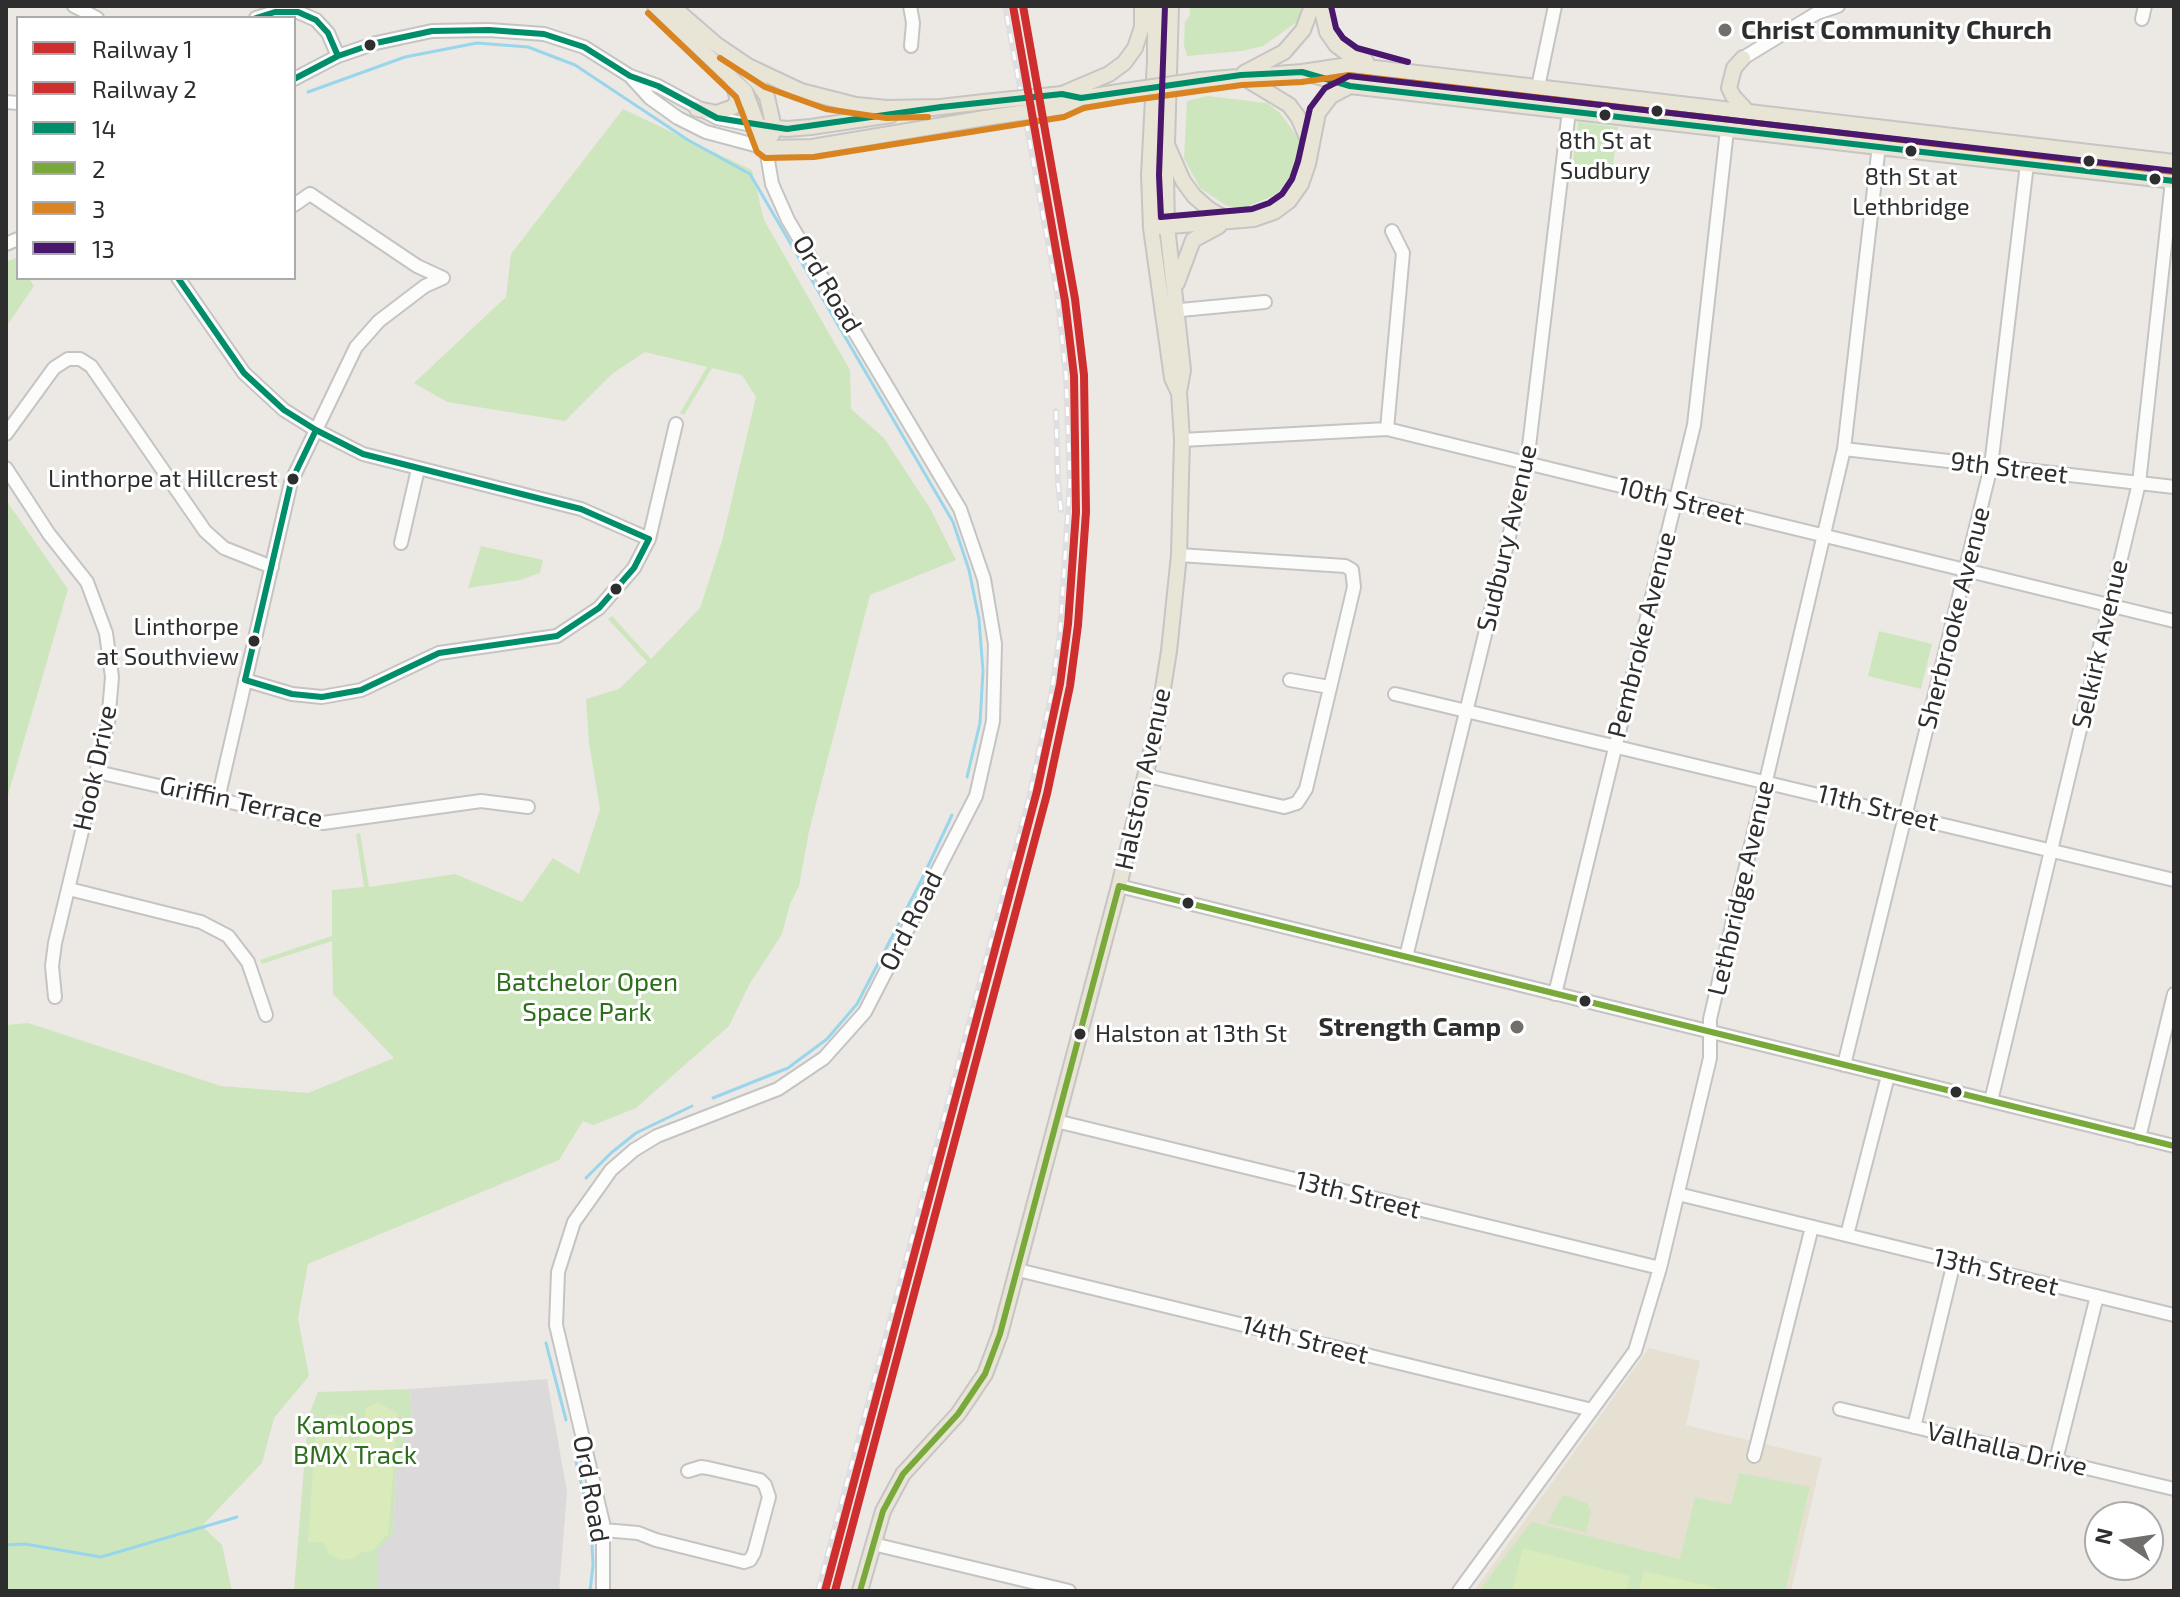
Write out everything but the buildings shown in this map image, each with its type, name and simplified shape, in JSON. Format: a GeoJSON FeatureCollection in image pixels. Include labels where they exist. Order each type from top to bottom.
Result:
{"type":"FeatureCollection","features":[{"type":"Feature","properties":{"kind":"main road"},"geometry":{"type":"LineString","coordinates":[[655,6],[745,91],[766,148]]}},
{"type":"Feature","properties":{"kind":"main road"},"geometry":{"type":"LineString","coordinates":[[672,6],[758,83],[767,97],[774,128],[766,148]]}},
{"type":"Feature","properties":{"kind":"main road"},"geometry":{"type":"LineString","coordinates":[[766,148],[812,147],[985,118],[1062,100],[1124,63],[1135,48],[1142,27],[1142,6]]}},
{"type":"Feature","properties":{"kind":"main road","name":"Halston Avenue"},"geometry":{"type":"LineString","coordinates":[[860,1591],[883,1511],[903,1474],[958,1414],[985,1374],[1000,1334],[1147,776],[1169,651],[1179,555],[1182,440],[1179,392],[1183,370],[1151,228],[1149,175],[1155,6]]}},
{"type":"Feature","properties":{"kind":"main road","name":"Halston Avenue"},"geometry":{"type":"LineString","coordinates":[[1170,312],[1175,290],[1167,226],[1171,6]]}},
{"type":"Feature","properties":{"kind":"main road"},"geometry":{"type":"LineString","coordinates":[[1241,75],[1284,52],[1303,30],[1312,6]]}},
{"type":"Feature","properties":{"kind":"main road"},"geometry":{"type":"LineString","coordinates":[[1321,6],[1327,32],[1336,45],[1352,57],[1393,70]]}},
{"type":"Feature","properties":{"kind":"main road"},"geometry":{"type":"LineString","coordinates":[[717,45],[769,78],[828,99],[887,108],[941,107]]}},
{"type":"Feature","properties":{"kind":"main road"},"geometry":{"type":"LineString","coordinates":[[1743,58],[1734,68],[1729,88],[1746,110]]}},
{"type":"Feature","properties":{"kind":"main road"},"geometry":{"type":"LineString","coordinates":[[757,126],[811,127],[984,102],[1062,100],[1241,75],[1302,72],[1349,65],[2174,162]]}},
{"type":"Feature","properties":{"kind":"main road"},"geometry":{"type":"LineString","coordinates":[[1302,72],[1350,86],[2173,181]]}},
{"type":"Feature","properties":{"kind":"main road"},"geometry":{"type":"LineString","coordinates":[[697,109],[717,113],[733,107],[738,101],[737,89],[729,74]]}},
{"type":"Feature","properties":{"kind":"main road"},"geometry":{"type":"LineString","coordinates":[[1241,75],[1289,105],[1310,145]]}},
{"type":"Feature","properties":{"kind":"main road"},"geometry":{"type":"LineString","coordinates":[[1151,228],[1254,219],[1274,212],[1289,201],[1301,184],[1308,164],[1313,126],[1324,103],[1350,86]]}},
{"type":"Feature","properties":{"kind":"main road"},"geometry":{"type":"LineString","coordinates":[[1167,144],[1183,181],[1194,196],[1230,221]]}},
{"type":"Feature","properties":{"kind":"main road"},"geometry":{"type":"LineString","coordinates":[[1175,290],[1193,240],[1207,230],[1230,221]]}},
{"type":"Feature","properties":{"kind":"street"},"geometry":{"type":"LineString","coordinates":[[74,6],[93,16]]}},
{"type":"Feature","properties":{"kind":"street"},"geometry":{"type":"LineString","coordinates":[[910,6],[913,23],[911,46]]}},
{"type":"Feature","properties":{"kind":"street"},"geometry":{"type":"LineString","coordinates":[[1534,106],[1555,6]]}},
{"type":"Feature","properties":{"kind":"street"},"geometry":{"type":"LineString","coordinates":[[1743,58],[1811,10],[1838,6]]}},
{"type":"Feature","properties":{"kind":"street"},"geometry":{"type":"LineString","coordinates":[[262,16],[275,12],[298,12],[316,20],[328,33],[338,56]]}},
{"type":"Feature","properties":{"kind":"street"},"geometry":{"type":"LineString","coordinates":[[296,78],[338,56],[376,43],[432,31],[489,30],[544,34],[584,47],[630,76],[658,86],[717,118],[757,126]]}},
{"type":"Feature","properties":{"kind":"street"},"geometry":{"type":"LineString","coordinates":[[630,76],[650,98],[678,118],[706,132],[766,148]]}},
{"type":"Feature","properties":{"kind":"street","name":"Sudbury Avenue"},"geometry":{"type":"LineString","coordinates":[[1406,957],[1527,463],[1569,111]]}},
{"type":"Feature","properties":{"kind":"street","name":"Lethbridge Avenue"},"geometry":{"type":"LineString","coordinates":[[1459,1591],[1635,1351],[1660,1268],[1710,1058],[1710,1019],[1844,449],[1881,128]]}},
{"type":"Feature","properties":{"kind":"street","name":"Pembroke Avenue"},"geometry":{"type":"LineString","coordinates":[[1555,994],[1694,425],[1727,130]]}},
{"type":"Feature","properties":{"kind":"street","name":"Ord Road"},"geometry":{"type":"LineString","coordinates":[[603,1591],[603,1530],[556,1325],[558,1272],[574,1222],[611,1170],[634,1150],[657,1136],[778,1089],[824,1058],[865,1012],[976,796],[993,721],[995,644],[984,579],[960,509],[788,220],[772,184],[766,148]]}},
{"type":"Feature","properties":{"kind":"street","name":"Sherbrooke Avenue"},"geometry":{"type":"LineString","coordinates":[[1844,1065],[1991,466],[2027,164]]}},
{"type":"Feature","properties":{"kind":"street","name":"Selkirk Avenue"},"geometry":{"type":"LineString","coordinates":[[1991,1101],[2139,483],[2173,181]]}},
{"type":"Feature","properties":{"kind":"street"},"geometry":{"type":"LineString","coordinates":[[218,799],[291,482],[356,347],[379,321],[425,286],[443,278],[417,266],[310,194],[296,204]]}},
{"type":"Feature","properties":{"kind":"street"},"geometry":{"type":"LineString","coordinates":[[1387,429],[1403,253],[1392,231]]}},
{"type":"Feature","properties":{"kind":"street"},"geometry":{"type":"LineString","coordinates":[[183,280],[244,373],[284,410],[316,430],[363,454],[581,509],[649,539]]}},
{"type":"Feature","properties":{"kind":"street"},"geometry":{"type":"LineString","coordinates":[[1170,312],[1265,302]]}},
{"type":"Feature","properties":{"kind":"street"},"geometry":{"type":"LineString","coordinates":[[6,434],[54,368],[68,359],[80,359],[91,366],[205,531],[224,548],[272,567]]}},
{"type":"Feature","properties":{"kind":"street"},"geometry":{"type":"LineString","coordinates":[[245,680],[292,694],[322,697],[361,690],[439,653],[557,636],[599,608],[634,568],[649,539],[676,424]]}},
{"type":"Feature","properties":{"kind":"street","name":"10th Street"},"geometry":{"type":"LineString","coordinates":[[1182,440],[1387,429],[2174,621]]}},
{"type":"Feature","properties":{"kind":"street","name":"9th Street"},"geometry":{"type":"LineString","coordinates":[[1844,449],[2174,487]]}},
{"type":"Feature","properties":{"kind":"street","name":"Hook Drive"},"geometry":{"type":"LineString","coordinates":[[6,468],[49,534],[87,582],[106,633],[112,677],[108,723],[55,943],[52,966],[55,997]]}},
{"type":"Feature","properties":{"kind":"street"},"geometry":{"type":"LineString","coordinates":[[401,543],[418,469]]}},
{"type":"Feature","properties":{"kind":"street"},"geometry":{"type":"LineString","coordinates":[[1147,776],[1284,807],[1297,803],[1306,789],[1354,587],[1352,570],[1337,564],[1179,555]]}},
{"type":"Feature","properties":{"kind":"street"},"geometry":{"type":"LineString","coordinates":[[1290,680],[1329,687]]}},
{"type":"Feature","properties":{"kind":"street","name":"11th Street"},"geometry":{"type":"LineString","coordinates":[[1395,694],[2174,880]]}},
{"type":"Feature","properties":{"kind":"street","name":"Griffin Terrace"},"geometry":{"type":"LineString","coordinates":[[97,772],[323,823],[481,801],[528,807]]}},
{"type":"Feature","properties":{"kind":"street"},"geometry":{"type":"LineString","coordinates":[[1119,886],[2174,1146]]}},
{"type":"Feature","properties":{"kind":"street"},"geometry":{"type":"LineString","coordinates":[[69,889],[201,922],[228,936],[248,962],[266,1015]]}},
{"type":"Feature","properties":{"kind":"street"},"geometry":{"type":"LineString","coordinates":[[2139,1138],[2174,994]]}},
{"type":"Feature","properties":{"kind":"street"},"geometry":{"type":"LineString","coordinates":[[1847,1235],[1888,1076]]}},
{"type":"Feature","properties":{"kind":"street","name":"13th Street"},"geometry":{"type":"LineString","coordinates":[[1056,1121],[1660,1268]]}},
{"type":"Feature","properties":{"kind":"street","name":"13th Street"},"geometry":{"type":"LineString","coordinates":[[1678,1194],[2174,1315]]}},
{"type":"Feature","properties":{"kind":"street"},"geometry":{"type":"LineString","coordinates":[[1754,1456],[1812,1227]]}},
{"type":"Feature","properties":{"kind":"street"},"geometry":{"type":"LineString","coordinates":[[1914,1427],[1954,1262]]}},
{"type":"Feature","properties":{"kind":"street","name":"14th Street"},"geometry":{"type":"LineString","coordinates":[[1018,1270],[1592,1410]]}},
{"type":"Feature","properties":{"kind":"street"},"geometry":{"type":"LineString","coordinates":[[2056,1460],[2097,1296]]}},
{"type":"Feature","properties":{"kind":"street","name":"Valhalla Drive"},"geometry":{"type":"LineString","coordinates":[[1840,1409],[2174,1489]]}},
{"type":"Feature","properties":{"kind":"street"},"geometry":{"type":"LineString","coordinates":[[603,1530],[638,1533],[744,1562],[750,1560],[769,1497],[765,1485],[760,1480],[708,1468],[688,1471]]}},
{"type":"Feature","properties":{"kind":"street"},"geometry":{"type":"LineString","coordinates":[[873,1544],[1069,1591]]}},
{"type":"Feature","properties":{"kind":"shaded area"},"geometry":{"type":"Polygon","coordinates":[[[1649,1348],[1700,1361],[1686,1425],[1822,1458],[1791,1591],[1474,1591],[1649,1348]]]}},
{"type":"Feature","properties":{"kind":"shaded area"},"geometry":{"type":"Polygon","coordinates":[[[547,1379],[567,1492],[559,1591],[377,1591],[377,1547],[393,1535],[396,1472],[412,1422],[410,1389],[547,1379]]]}},
{"type":"Feature","properties":{"kind":"green space"},"geometry":{"type":"Polygon","coordinates":[[[1190,6],[1303,6],[1301,19],[1263,46],[1187,56],[1185,22],[1190,15],[1190,6]]]}},
{"type":"Feature","properties":{"kind":"green space"},"geometry":{"type":"Polygon","coordinates":[[[1207,96],[1267,103],[1280,113],[1300,140],[1295,169],[1277,194],[1244,208],[1227,206],[1200,188],[1184,158],[1187,101],[1207,96]]]}},
{"type":"Feature","properties":{"kind":"green space","name":"Batchelor Open Space Park"},"geometry":{"type":"Polygon","coordinates":[[[623,109],[752,170],[764,220],[850,370],[851,409],[884,438],[931,510],[956,560],[870,595],[809,831],[799,886],[790,904],[782,934],[749,985],[729,1026],[636,1108],[593,1125],[583,1121],[559,1160],[308,1264],[298,1318],[309,1376],[274,1418],[262,1463],[202,1526],[222,1545],[232,1591],[6,1591],[6,1025],[28,1023],[221,1086],[308,1093],[394,1058],[333,994],[332,941],[262,964],[260,960],[332,936],[332,890],[364,887],[356,834],[360,833],[369,887],[455,874],[522,902],[553,858],[579,874],[600,809],[589,743],[586,699],[619,689],[647,662],[608,619],[612,616],[651,659],[700,608],[722,541],[756,397],[742,375],[712,368],[684,415],[680,413],[707,367],[645,352],[612,374],[565,421],[447,402],[414,383],[506,297],[511,254],[623,109]]]}},
{"type":"Feature","properties":{"kind":"green space"},"geometry":{"type":"Polygon","coordinates":[[[1578,122],[1618,127],[1612,173],[1572,168],[1578,122]]]}},
{"type":"Feature","properties":{"kind":"green space"},"geometry":{"type":"Polygon","coordinates":[[[16,258],[16,280],[30,280],[34,286],[6,327],[6,262],[16,258]]]}},
{"type":"Feature","properties":{"kind":"green space"},"geometry":{"type":"Polygon","coordinates":[[[6,504],[68,589],[6,802],[6,504]]]}},
{"type":"Feature","properties":{"kind":"green space"},"geometry":{"type":"Polygon","coordinates":[[[481,546],[543,560],[540,573],[520,580],[468,588],[481,546]]]}},
{"type":"Feature","properties":{"kind":"green space"},"geometry":{"type":"Polygon","coordinates":[[[1879,631],[1932,644],[1921,689],[1868,676],[1879,631]]]}},
{"type":"Feature","properties":{"kind":"green space","name":"Kamloops BMX Track"},"geometry":{"type":"Polygon","coordinates":[[[410,1389],[412,1422],[396,1472],[393,1535],[377,1548],[377,1591],[294,1591],[308,1417],[318,1392],[410,1389]]]}},
{"type":"Feature","properties":{"kind":"green space"},"geometry":{"type":"Polygon","coordinates":[[[378,1402],[398,1414],[388,1534],[373,1550],[341,1560],[329,1554],[323,1542],[308,1542],[316,1425],[331,1414],[344,1416],[349,1440],[359,1440],[366,1408],[378,1402]]]}},
{"type":"Feature","properties":{"kind":"green space"},"geometry":{"type":"Polygon","coordinates":[[[1739,1473],[1810,1487],[1785,1591],[1479,1591],[1531,1522],[1680,1559],[1695,1497],[1731,1505],[1739,1473]]]}},
{"type":"Feature","properties":{"kind":"green space"},"geometry":{"type":"Polygon","coordinates":[[[1563,1495],[1587,1503],[1591,1512],[1586,1532],[1547,1523],[1563,1495]]]}},
{"type":"Feature","properties":{"kind":"green space"},"geometry":{"type":"Polygon","coordinates":[[[1523,1548],[1630,1576],[1626,1591],[1512,1591],[1523,1548]]]}},
{"type":"Feature","properties":{"kind":"green space"},"geometry":{"type":"Polygon","coordinates":[[[1644,1571],[1730,1591],[1639,1591],[1644,1571]]]}},
{"type":"Feature","properties":{"kind":"waterway"},"geometry":{"type":"LineString","coordinates":[[308,92],[405,57],[477,43],[528,47],[575,65],[688,140],[750,174],[953,522],[969,570],[979,619],[983,671],[980,723],[967,777]]}},
{"type":"Feature","properties":{"kind":"waterway"},"geometry":{"type":"LineString","coordinates":[[713,1098],[788,1068],[827,1039],[857,1004],[952,815]]}},
{"type":"Feature","properties":{"kind":"waterway"},"geometry":{"type":"LineString","coordinates":[[586,1178],[636,1133],[692,1106]]}},
{"type":"Feature","properties":{"kind":"waterway"},"geometry":{"type":"LineString","coordinates":[[546,1343],[566,1420]]}},
{"type":"Feature","properties":{"kind":"waterway"},"geometry":{"type":"LineString","coordinates":[[576,1462],[591,1524],[593,1565],[590,1591]]}},
{"type":"Feature","properties":{"kind":"waterway"},"geometry":{"type":"LineString","coordinates":[[6,1545],[25,1544],[101,1557],[237,1517]]}},
{"type":"Feature","properties":{"kind":"railway"},"geometry":{"type":"LineString","coordinates":[[818,1591],[1029,798],[1051,696],[1060,633],[1070,481],[1066,375],[1057,292],[1005,6]]}},
{"type":"Feature","properties":{"kind":"railway"},"geometry":{"type":"LineString","coordinates":[[1056,411],[1061,510]]}},
{"type":"Feature","properties":{"kind":"rail line","name":"1"},"geometry":{"type":"LineString","coordinates":[[825,1591],[1037,791],[1060,684],[1068,624],[1076,512],[1074,376],[1065,301],[1013,6]]}},
{"type":"Feature","properties":{"kind":"rail line","name":"2"},"geometry":{"type":"LineString","coordinates":[[835,1591],[1047,794],[1070,686],[1078,625],[1086,512],[1084,375],[1075,299],[1023,6]]}},
{"type":"Feature","properties":{"kind":"transit line","name":"13"},"geometry":{"type":"LineString","coordinates":[[1165,6],[1159,175],[1161,217],[1252,209],[1282,194],[1292,179],[1298,161],[1310,108],[1325,88],[1349,76],[2174,171]]}},
{"type":"Feature","properties":{"kind":"transit line","name":"13"},"geometry":{"type":"LineString","coordinates":[[1331,6],[1336,28],[1343,38],[1357,48],[1408,62]]}},
{"type":"Feature","properties":{"kind":"transit line","name":"14"},"geometry":{"type":"LineString","coordinates":[[262,16],[275,12],[298,12],[316,20],[328,33],[338,56]]}},
{"type":"Feature","properties":{"kind":"transit line","name":"3"},"geometry":{"type":"LineString","coordinates":[[648,13],[736,97],[757,152],[765,158],[814,157],[1064,117],[1084,108],[1126,101],[1242,85],[1302,82],[1349,75],[2173,172]]}},
{"type":"Feature","properties":{"kind":"transit line","name":"14"},"geometry":{"type":"LineString","coordinates":[[296,78],[338,56],[376,43],[432,31],[489,30],[544,34],[584,47],[630,76],[658,86],[717,118],[787,129],[941,107],[1062,94],[1081,98],[1241,75],[1302,72],[1350,86],[2174,181]]}},
{"type":"Feature","properties":{"kind":"transit line","name":"3"},"geometry":{"type":"LineString","coordinates":[[720,58],[765,87],[826,109],[886,118],[928,117]]}},
{"type":"Feature","properties":{"kind":"transit line","name":"14"},"geometry":{"type":"LineString","coordinates":[[179,280],[244,373],[284,410],[316,430]]}},
{"type":"Feature","properties":{"kind":"transit line","name":"14"},"geometry":{"type":"LineString","coordinates":[[316,430],[363,454],[581,509],[649,539],[634,568],[599,608],[557,636],[439,653],[361,690],[322,697],[292,694],[245,680],[291,482],[316,430]]}},
{"type":"Feature","properties":{"kind":"transit line","name":"2"},"geometry":{"type":"LineString","coordinates":[[1119,886],[2174,1146]]}},
{"type":"Feature","properties":{"kind":"transit line","name":"2"},"geometry":{"type":"LineString","coordinates":[[860,1591],[883,1511],[903,1474],[958,1414],[985,1374],[1000,1334],[1119,886]]}},
{"type":"Feature","properties":{"kind":"place","name":"Christ Community Church"},"geometry":{"type":"Point","coordinates":[1725,30]}},
{"type":"Feature","properties":{"kind":"place","name":"8th St at Sudbury"},"geometry":{"type":"Point","coordinates":[1605,115]}},
{"type":"Feature","properties":{"kind":"place","name":"8th St at Lethbridge"},"geometry":{"type":"Point","coordinates":[1911,151]}},
{"type":"Feature","properties":{"kind":"place","name":"Linthorpe at Hillcrest"},"geometry":{"type":"Point","coordinates":[293,479]}},
{"type":"Feature","properties":{"kind":"place","name":"Linthorpe at Southview"},"geometry":{"type":"Point","coordinates":[254,641]}},
{"type":"Feature","properties":{"kind":"place","name":"Strength Camp"},"geometry":{"type":"Point","coordinates":[1517,1027]}},
{"type":"Feature","properties":{"kind":"place","name":"Halston at 13th St"},"geometry":{"type":"Point","coordinates":[1080,1034]}}]}
